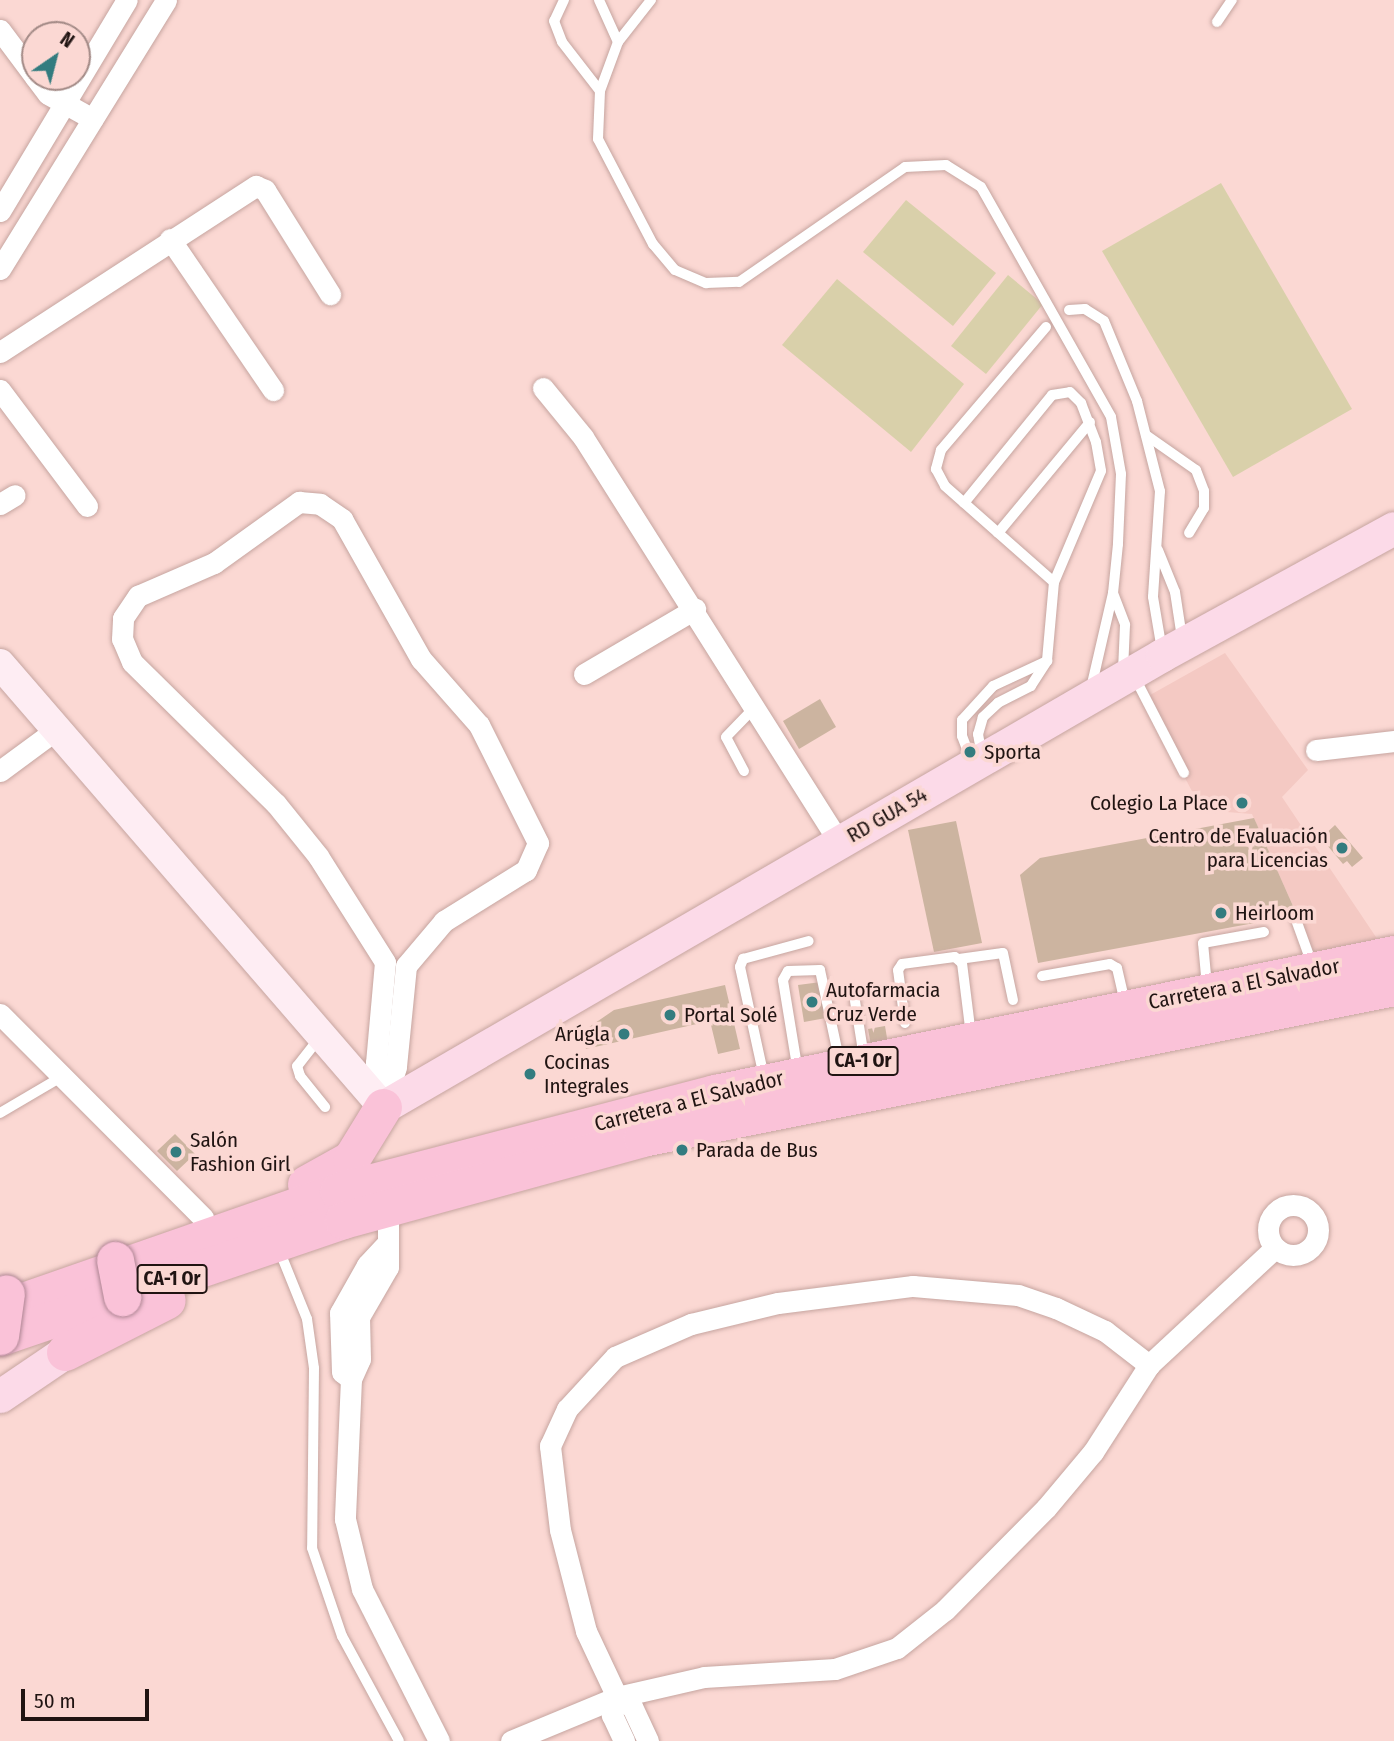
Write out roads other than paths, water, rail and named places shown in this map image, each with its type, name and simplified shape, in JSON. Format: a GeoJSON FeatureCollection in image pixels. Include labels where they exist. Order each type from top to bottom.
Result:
{"type":"FeatureCollection","features":[{"type":"Feature","properties":{"kind":"highway","name":"Carretera a El Salvador"},"geometry":{"type":"LineString","coordinates":[[4,1293],[338,1191],[715,1093],[1394,954]]}},
{"type":"Feature","properties":{"kind":"highway","name":"Carretera a El Salvador"},"geometry":{"type":"LineString","coordinates":[[0,1337],[344,1220],[642,1138],[1394,987]]}},
{"type":"Feature","properties":{"kind":"highway"},"geometry":{"type":"LineString","coordinates":[[0,1337],[4,1293],[203,1218],[399,1157],[672,1094],[715,1093]]}},
{"type":"Feature","properties":{"kind":"highway"},"geometry":{"type":"LineString","coordinates":[[383,1107],[377,1148],[399,1157]]}},
{"type":"Feature","properties":{"kind":"highway"},"geometry":{"type":"LineString","coordinates":[[306,1184],[351,1159],[383,1107]]}},
{"type":"Feature","properties":{"kind":"highway"},"geometry":{"type":"LineString","coordinates":[[65,1352],[175,1296],[282,1258],[386,1235],[586,1173],[642,1138]]}},
{"type":"Feature","properties":{"kind":"highway"},"geometry":{"type":"LineString","coordinates":[[107,1254],[117,1306]]}},
{"type":"Feature","properties":{"kind":"highway"},"geometry":{"type":"LineString","coordinates":[[0,1347],[117,1306],[175,1296]]}},
{"type":"Feature","properties":{"kind":"highway"},"geometry":{"type":"LineString","coordinates":[[65,1352],[117,1306]]}},
{"type":"Feature","properties":{"kind":"main road","name":"RD GUA 54"},"geometry":{"type":"LineString","coordinates":[[383,1107],[1173,649],[1394,528]]}},
{"type":"Feature","properties":{"kind":"main road"},"geometry":{"type":"LineString","coordinates":[[0,1396],[65,1352]]}},
{"type":"Feature","properties":{"kind":"street"},"geometry":{"type":"LineString","coordinates":[[0,211],[127,0]]}},
{"type":"Feature","properties":{"kind":"street"},"geometry":{"type":"LineString","coordinates":[[0,269],[166,0]]}},
{"type":"Feature","properties":{"kind":"street"},"geometry":{"type":"LineString","coordinates":[[0,30],[21,58]]}},
{"type":"Feature","properties":{"kind":"street"},"geometry":{"type":"LineString","coordinates":[[46,91],[93,120]]}},
{"type":"Feature","properties":{"kind":"street"},"geometry":{"type":"LineString","coordinates":[[0,352],[170,239],[256,186],[265,190],[330,294]]}},
{"type":"Feature","properties":{"kind":"street"},"geometry":{"type":"LineString","coordinates":[[170,239],[273,390]]}},
{"type":"Feature","properties":{"kind":"street"},"geometry":{"type":"LineString","coordinates":[[543,388],[583,437],[695,609],[840,843]]}},
{"type":"Feature","properties":{"kind":"street"},"geometry":{"type":"LineString","coordinates":[[0,390],[87,506]]}},
{"type":"Feature","properties":{"kind":"street"},"geometry":{"type":"LineString","coordinates":[[383,1107],[376,1063],[395,964],[444,921],[526,870],[538,843],[479,724],[421,659],[342,519],[320,504],[299,502],[214,563],[138,596],[124,618],[122,639],[132,662],[252,778],[301,835],[395,964]]}},
{"type":"Feature","properties":{"kind":"street"},"geometry":{"type":"LineString","coordinates":[[584,674],[695,609]]}},
{"type":"Feature","properties":{"kind":"street"},"geometry":{"type":"LineString","coordinates":[[0,664],[383,1107]]}},
{"type":"Feature","properties":{"kind":"street"},"geometry":{"type":"LineString","coordinates":[[0,771],[57,729]]}},
{"type":"Feature","properties":{"kind":"street"},"geometry":{"type":"LineString","coordinates":[[1316,750],[1394,741]]}},
{"type":"Feature","properties":{"kind":"street"},"geometry":{"type":"LineString","coordinates":[[0,1014],[203,1218]]}},
{"type":"Feature","properties":{"kind":"street"},"geometry":{"type":"LineString","coordinates":[[386,1235],[340,1313],[342,1372],[351,1379],[345,1520],[348,1546],[362,1589],[439,1741]]}},
{"type":"Feature","properties":{"kind":"street"},"geometry":{"type":"LineString","coordinates":[[511,1741],[617,1697],[704,1677],[835,1669],[897,1648],[946,1610],[1046,1508],[1093,1452],[1149,1366],[1275,1248]]}},
{"type":"Feature","properties":{"kind":"street"},"geometry":{"type":"LineString","coordinates":[[648,1741],[632,1707],[617,1697],[586,1631],[560,1530],[551,1446],[567,1409],[615,1357],[691,1324],[778,1303],[913,1286],[1007,1293],[1056,1308],[1105,1331],[1149,1366]]}},
{"type":"Feature","properties":{"kind":"street"},"geometry":{"type":"LineString","coordinates":[[617,1697],[612,1715],[624,1741]]}},
{"type":"Feature","properties":{"kind":"lane"},"geometry":{"type":"LineString","coordinates":[[547,0],[562,2],[554,21],[562,42],[600,91]]}},
{"type":"Feature","properties":{"kind":"lane"},"geometry":{"type":"LineString","coordinates":[[599,0],[618,43]]}},
{"type":"Feature","properties":{"kind":"lane"},"geometry":{"type":"LineString","coordinates":[[651,0],[618,43],[600,91],[598,139],[613,171],[663,258],[675,270],[706,283],[739,282],[905,167],[946,165],[981,187],[1111,417],[1121,474],[1114,593],[1090,697]]}},
{"type":"Feature","properties":{"kind":"lane"},"geometry":{"type":"LineString","coordinates":[[1217,22],[1232,0]]}},
{"type":"Feature","properties":{"kind":"lane"},"geometry":{"type":"LineString","coordinates":[[1069,310],[1085,309],[1104,321],[1137,401],[1160,491],[1153,597],[1173,649]]}},
{"type":"Feature","properties":{"kind":"lane"},"geometry":{"type":"LineString","coordinates":[[1046,327],[938,456],[940,481],[1054,582]]}},
{"type":"Feature","properties":{"kind":"lane"},"geometry":{"type":"LineString","coordinates":[[964,503],[1052,395],[1070,392],[1090,422],[1101,471],[1054,582],[1047,661],[1031,686],[998,703],[983,717],[978,742],[979,762]]}},
{"type":"Feature","properties":{"kind":"lane"},"geometry":{"type":"LineString","coordinates":[[998,533],[1090,422]]}},
{"type":"Feature","properties":{"kind":"lane"},"geometry":{"type":"LineString","coordinates":[[1146,435],[1180,454],[1196,470],[1205,491],[1204,508],[1189,533]]}},
{"type":"Feature","properties":{"kind":"lane"},"geometry":{"type":"LineString","coordinates":[[1157,547],[1175,592],[1173,649]]}},
{"type":"Feature","properties":{"kind":"lane"},"geometry":{"type":"LineString","coordinates":[[1114,593],[1125,625],[1128,676],[1184,773]]}},
{"type":"Feature","properties":{"kind":"lane"},"geometry":{"type":"LineString","coordinates":[[979,762],[962,736],[962,720],[993,686],[1047,661]]}},
{"type":"Feature","properties":{"kind":"lane"},"geometry":{"type":"LineString","coordinates":[[744,771],[726,737],[754,708]]}},
{"type":"Feature","properties":{"kind":"lane"},"geometry":{"type":"LineString","coordinates":[[1295,917],[1314,970]]}},
{"type":"Feature","properties":{"kind":"lane"},"geometry":{"type":"LineString","coordinates":[[1208,991],[1203,943],[1264,932]]}},
{"type":"Feature","properties":{"kind":"lane"},"geometry":{"type":"LineString","coordinates":[[781,1078],[740,967],[743,959],[809,941]]}},
{"type":"Feature","properties":{"kind":"lane"},"geometry":{"type":"LineString","coordinates":[[905,1023],[898,970],[902,964],[1003,953],[1013,1000]]}},
{"type":"Feature","properties":{"kind":"lane"},"geometry":{"type":"LineString","coordinates":[[959,958],[971,1039]]}},
{"type":"Feature","properties":{"kind":"lane"},"geometry":{"type":"LineString","coordinates":[[1042,976],[1110,964],[1117,968],[1127,1008]]}},
{"type":"Feature","properties":{"kind":"lane"},"geometry":{"type":"LineString","coordinates":[[781,1078],[783,980],[788,971],[820,970],[853,1063]]}},
{"type":"Feature","properties":{"kind":"lane"},"geometry":{"type":"LineString","coordinates":[[853,1063],[855,1001]]}},
{"type":"Feature","properties":{"kind":"lane"},"geometry":{"type":"LineString","coordinates":[[322,1035],[298,1066],[300,1076],[325,1107]]}},
{"type":"Feature","properties":{"kind":"lane"},"geometry":{"type":"LineString","coordinates":[[0,1113],[61,1077]]}},
{"type":"Feature","properties":{"kind":"lane"},"geometry":{"type":"LineString","coordinates":[[282,1258],[307,1320],[314,1367],[312,1548],[342,1636],[399,1741]]}},
{"type":"Feature","properties":{"kind":"place","name":"Sporta"},"geometry":{"type":"Point","coordinates":[970,752]}},
{"type":"Feature","properties":{"kind":"place","name":"Colegio La Place"},"geometry":{"type":"Point","coordinates":[1242,803]}},
{"type":"Feature","properties":{"kind":"place","name":"Centro de Evaluación para Licencias"},"geometry":{"type":"Point","coordinates":[1342,848]}},
{"type":"Feature","properties":{"kind":"place","name":"Heirloom"},"geometry":{"type":"Point","coordinates":[1221,913]}},
{"type":"Feature","properties":{"kind":"place","name":"Autofarmacia Cruz Verde"},"geometry":{"type":"Point","coordinates":[812,1002]}},
{"type":"Feature","properties":{"kind":"place","name":"Portal Solé"},"geometry":{"type":"Point","coordinates":[670,1015]}},
{"type":"Feature","properties":{"kind":"place","name":"Arúgla"},"geometry":{"type":"Point","coordinates":[624,1034]}},
{"type":"Feature","properties":{"kind":"place","name":"Cocinas Integrales"},"geometry":{"type":"Point","coordinates":[530,1074]}},
{"type":"Feature","properties":{"kind":"place","name":"Parada de Bus"},"geometry":{"type":"Point","coordinates":[682,1150]}},
{"type":"Feature","properties":{"kind":"place","name":"Salón Fashion Girl"},"geometry":{"type":"Point","coordinates":[176,1152]}}]}
